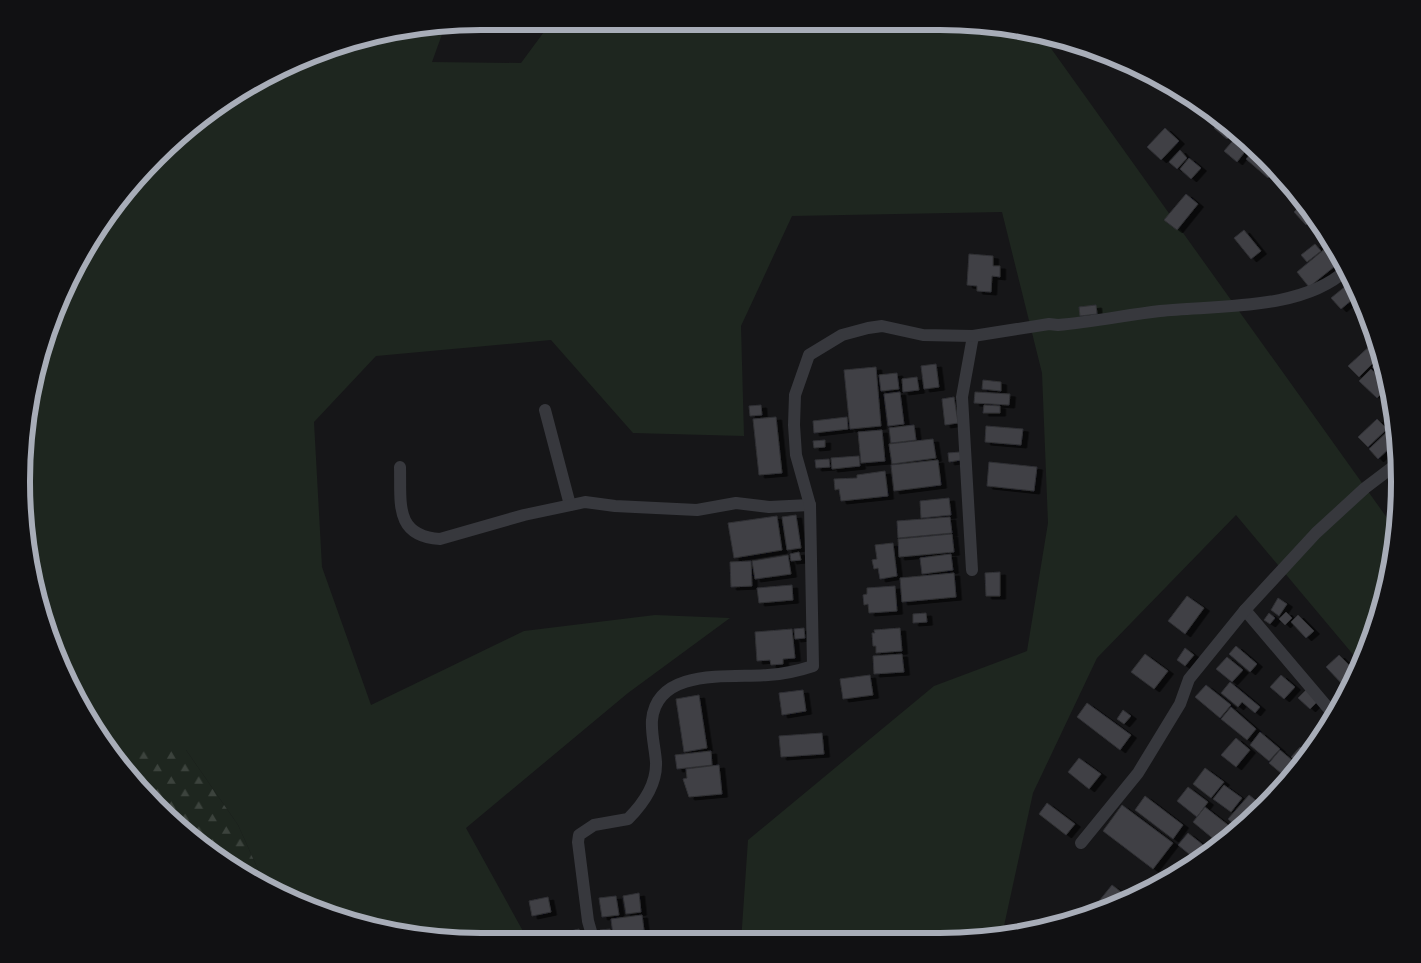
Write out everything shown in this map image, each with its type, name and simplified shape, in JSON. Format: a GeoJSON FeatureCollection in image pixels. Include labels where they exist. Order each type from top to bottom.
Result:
{"type":"FeatureCollection","features":[{"type":"Feature","properties":{"kind":"street"},"geometry":{"type":"LineString","coordinates":[[592,933],[578,842],[579,835],[594,825],[628,819],[653,785],[656,764],[652,720],[660,699],[671,687],[689,680],[746,674],[792,673],[813,666],[810,504],[796,455],[794,425],[796,395],[809,355],[842,334],[868,328],[882,326],[923,335],[973,336],[1049,324],[1066,324],[1159,311],[1261,302],[1315,289],[1337,279],[1341,275]]}},
{"type":"Feature","properties":{"kind":"street"},"geometry":{"type":"LineString","coordinates":[[972,570],[962,397],[973,336]]}},
{"type":"Feature","properties":{"kind":"street"},"geometry":{"type":"LineString","coordinates":[[545,410],[570,505]]}},
{"type":"Feature","properties":{"kind":"street"},"geometry":{"type":"LineString","coordinates":[[400,467],[401,505],[406,523],[411,530],[429,538],[440,539],[524,515],[570,505],[598,503],[615,506],[697,510],[736,503],[769,507],[810,504]]}},
{"type":"Feature","properties":{"kind":"street"},"geometry":{"type":"LineString","coordinates":[[1082,843],[1138,773],[1180,704],[1189,679],[1245,610],[1316,533],[1365,488],[1391,469]]}},
{"type":"Feature","properties":{"kind":"street"},"geometry":{"type":"LineString","coordinates":[[1245,610],[1329,710]]}},
{"type":"Feature","properties":{"kind":"green space"},"geometry":{"type":"Polygon","coordinates":[[[545,30],[939,30],[998,34],[1051,44],[1050,47],[1389,521],[1376,598],[1355,657],[1236,515],[1097,658],[1033,793],[1005,928],[939,933],[742,933],[748,840],[934,686],[1027,651],[1048,523],[1042,373],[1002,212],[792,216],[741,326],[744,436],[633,433],[551,340],[376,356],[314,422],[322,567],[371,705],[524,631],[655,615],[730,618],[628,693],[466,828],[524,933],[452,932],[423,929],[365,918],[309,899],[261,875],[238,825],[186,750],[119,750],[90,707],[64,654],[45,598],[39,570],[31,511],[30,482],[34,423],[45,365],[54,336],[64,309],[90,256],[123,207],[162,162],[184,142],[207,123],[256,90],[309,64],[336,54],[393,39],[443,32],[432,62],[521,63],[545,30]]]}},
{"type":"Feature","properties":{"kind":"green space"},"geometry":{"type":"Polygon","coordinates":[[[119,750],[186,750],[238,825],[261,875],[207,840],[184,821],[162,801],[119,750]]]}},
{"type":"Feature","properties":{"kind":"building"},"geometry":{"type":"Polygon","coordinates":[[[1217,125],[1230,136],[1227,139],[1214,128],[1217,125]]]}},
{"type":"Feature","properties":{"kind":"building"},"geometry":{"type":"Polygon","coordinates":[[[1165,128],[1179,141],[1161,160],[1147,147],[1165,128]]]}},
{"type":"Feature","properties":{"kind":"building"},"geometry":{"type":"Polygon","coordinates":[[[1234,139],[1246,150],[1237,162],[1224,151],[1234,139]]]}},
{"type":"Feature","properties":{"kind":"building"},"geometry":{"type":"Polygon","coordinates":[[[1180,150],[1187,158],[1177,169],[1169,162],[1180,150]]]}},
{"type":"Feature","properties":{"kind":"building"},"geometry":{"type":"Polygon","coordinates":[[[1250,154],[1271,175],[1268,178],[1246,159],[1250,154]]]}},
{"type":"Feature","properties":{"kind":"building"},"geometry":{"type":"Polygon","coordinates":[[[1189,158],[1201,168],[1191,179],[1180,169],[1189,158]]]}},
{"type":"Feature","properties":{"kind":"building"},"geometry":{"type":"Polygon","coordinates":[[[1186,194],[1198,204],[1177,230],[1164,220],[1186,194]]]}},
{"type":"Feature","properties":{"kind":"building"},"geometry":{"type":"Polygon","coordinates":[[[1298,208],[1309,222],[1306,225],[1294,212],[1298,208]]]}},
{"type":"Feature","properties":{"kind":"building"},"geometry":{"type":"Polygon","coordinates":[[[1244,230],[1261,251],[1251,259],[1234,238],[1244,230]]]}},
{"type":"Feature","properties":{"kind":"building"},"geometry":{"type":"Polygon","coordinates":[[[1315,244],[1321,251],[1307,262],[1301,255],[1315,244]]]}},
{"type":"Feature","properties":{"kind":"building"},"geometry":{"type":"Polygon","coordinates":[[[1326,248],[1336,265],[1309,287],[1297,272],[1326,248]]]}},
{"type":"Feature","properties":{"kind":"building"},"geometry":{"type":"Polygon","coordinates":[[[969,254],[993,256],[993,266],[1000,266],[1000,277],[992,276],[991,292],[977,291],[977,286],[967,285],[969,254]]]}},
{"type":"Feature","properties":{"kind":"building"},"geometry":{"type":"Polygon","coordinates":[[[1346,286],[1352,299],[1341,309],[1331,298],[1346,286]]]}},
{"type":"Feature","properties":{"kind":"building"},"geometry":{"type":"Polygon","coordinates":[[[1096,305],[1097,314],[1080,316],[1079,307],[1096,305]]]}},
{"type":"Feature","properties":{"kind":"building"},"geometry":{"type":"Polygon","coordinates":[[[1370,346],[1375,361],[1359,377],[1348,366],[1370,346]]]}},
{"type":"Feature","properties":{"kind":"building"},"geometry":{"type":"Polygon","coordinates":[[[936,364],[939,387],[924,389],[921,366],[936,364]]]}},
{"type":"Feature","properties":{"kind":"building"},"geometry":{"type":"Polygon","coordinates":[[[1376,364],[1378,372],[1372,367],[1376,364]]]}},
{"type":"Feature","properties":{"kind":"building"},"geometry":{"type":"Polygon","coordinates":[[[876,367],[881,426],[850,429],[844,370],[876,367]]]}},
{"type":"Feature","properties":{"kind":"building"},"geometry":{"type":"Polygon","coordinates":[[[1371,369],[1378,376],[1382,393],[1377,398],[1359,381],[1371,369]]]}},
{"type":"Feature","properties":{"kind":"building"},"geometry":{"type":"Polygon","coordinates":[[[897,373],[899,389],[881,391],[879,375],[897,373]]]}},
{"type":"Feature","properties":{"kind":"building"},"geometry":{"type":"Polygon","coordinates":[[[917,377],[919,390],[903,392],[902,379],[917,377]]]}},
{"type":"Feature","properties":{"kind":"building"},"geometry":{"type":"Polygon","coordinates":[[[983,380],[1001,382],[1001,391],[982,389],[983,380]]]}},
{"type":"Feature","properties":{"kind":"building"},"geometry":{"type":"Polygon","coordinates":[[[900,392],[904,424],[888,426],[884,394],[900,392]]]}},
{"type":"Feature","properties":{"kind":"building"},"geometry":{"type":"Polygon","coordinates":[[[975,392],[1010,394],[1009,405],[974,403],[975,392]]]}},
{"type":"Feature","properties":{"kind":"building"},"geometry":{"type":"Polygon","coordinates":[[[954,397],[958,423],[945,425],[942,399],[954,397]]]}},
{"type":"Feature","properties":{"kind":"building"},"geometry":{"type":"Polygon","coordinates":[[[761,405],[762,415],[750,416],[749,406],[761,405]]]}},
{"type":"Feature","properties":{"kind":"building"},"geometry":{"type":"Polygon","coordinates":[[[984,405],[1000,406],[1000,413],[983,413],[984,405]]]}},
{"type":"Feature","properties":{"kind":"building"},"geometry":{"type":"Polygon","coordinates":[[[776,417],[782,473],[759,475],[753,419],[776,417]]]}},
{"type":"Feature","properties":{"kind":"building"},"geometry":{"type":"Polygon","coordinates":[[[847,417],[848,429],[814,433],[813,421],[847,417]]]}},
{"type":"Feature","properties":{"kind":"building"},"geometry":{"type":"Polygon","coordinates":[[[1377,419],[1387,429],[1368,447],[1358,437],[1377,419]]]}},
{"type":"Feature","properties":{"kind":"building"},"geometry":{"type":"Polygon","coordinates":[[[914,425],[916,440],[891,443],[889,428],[914,425]]]}},
{"type":"Feature","properties":{"kind":"building"},"geometry":{"type":"Polygon","coordinates":[[[986,426],[1023,429],[1021,445],[985,442],[986,426]]]}},
{"type":"Feature","properties":{"kind":"building"},"geometry":{"type":"Polygon","coordinates":[[[882,430],[885,461],[861,463],[858,432],[882,430]]]}},
{"type":"Feature","properties":{"kind":"building"},"geometry":{"type":"Polygon","coordinates":[[[1388,431],[1390,448],[1378,459],[1369,449],[1388,431]]]}},
{"type":"Feature","properties":{"kind":"building"},"geometry":{"type":"Polygon","coordinates":[[[933,439],[936,458],[892,464],[889,444],[933,439]]]}},
{"type":"Feature","properties":{"kind":"building"},"geometry":{"type":"Polygon","coordinates":[[[825,440],[825,447],[814,448],[813,441],[825,440]]]}},
{"type":"Feature","properties":{"kind":"building"},"geometry":{"type":"Polygon","coordinates":[[[960,452],[961,460],[949,462],[948,453],[960,452]]]}},
{"type":"Feature","properties":{"kind":"building"},"geometry":{"type":"Polygon","coordinates":[[[859,456],[860,466],[832,469],[831,458],[859,456]]]}},
{"type":"Feature","properties":{"kind":"building"},"geometry":{"type":"Polygon","coordinates":[[[829,459],[830,467],[816,468],[815,460],[829,459]]]}},
{"type":"Feature","properties":{"kind":"building"},"geometry":{"type":"Polygon","coordinates":[[[938,460],[941,485],[894,491],[891,465],[938,460]]]}},
{"type":"Feature","properties":{"kind":"building"},"geometry":{"type":"Polygon","coordinates":[[[989,462],[1037,467],[1034,491],[987,486],[989,462]]]}},
{"type":"Feature","properties":{"kind":"building"},"geometry":{"type":"Polygon","coordinates":[[[885,471],[888,496],[841,501],[839,489],[835,490],[834,479],[857,478],[857,475],[885,471]]]}},
{"type":"Feature","properties":{"kind":"building"},"geometry":{"type":"Polygon","coordinates":[[[949,498],[951,515],[921,518],[920,501],[949,498]]]}},
{"type":"Feature","properties":{"kind":"building"},"geometry":{"type":"Polygon","coordinates":[[[796,515],[801,548],[787,550],[782,517],[796,515]]]}},
{"type":"Feature","properties":{"kind":"building"},"geometry":{"type":"Polygon","coordinates":[[[777,516],[782,550],[734,558],[728,523],[777,516]]]}},
{"type":"Feature","properties":{"kind":"building"},"geometry":{"type":"Polygon","coordinates":[[[950,517],[952,533],[898,538],[897,521],[950,517]]]}},
{"type":"Feature","properties":{"kind":"building"},"geometry":{"type":"Polygon","coordinates":[[[952,534],[954,552],[899,557],[898,539],[952,534]]]}},
{"type":"Feature","properties":{"kind":"building"},"geometry":{"type":"Polygon","coordinates":[[[893,543],[897,576],[880,579],[878,568],[874,569],[872,560],[877,559],[875,545],[893,543]]]}},
{"type":"Feature","properties":{"kind":"building"},"geometry":{"type":"Polygon","coordinates":[[[799,552],[801,560],[791,561],[790,554],[799,552]]]}},
{"type":"Feature","properties":{"kind":"building"},"geometry":{"type":"Polygon","coordinates":[[[951,554],[953,570],[922,574],[920,558],[951,554]]]}},
{"type":"Feature","properties":{"kind":"building"},"geometry":{"type":"Polygon","coordinates":[[[788,555],[791,574],[755,579],[752,561],[788,555]]]}},
{"type":"Feature","properties":{"kind":"building"},"geometry":{"type":"Polygon","coordinates":[[[751,561],[752,586],[731,587],[730,562],[751,561]]]}},
{"type":"Feature","properties":{"kind":"building"},"geometry":{"type":"Polygon","coordinates":[[[1000,572],[1000,596],[986,596],[985,573],[1000,572]]]}},
{"type":"Feature","properties":{"kind":"building"},"geometry":{"type":"Polygon","coordinates":[[[954,573],[956,597],[902,602],[900,578],[954,573]]]}},
{"type":"Feature","properties":{"kind":"building"},"geometry":{"type":"Polygon","coordinates":[[[792,585],[793,600],[759,603],[757,588],[792,585]]]}},
{"type":"Feature","properties":{"kind":"building"},"geometry":{"type":"Polygon","coordinates":[[[895,586],[897,611],[869,613],[868,604],[864,605],[863,595],[867,594],[867,588],[895,586]]]}},
{"type":"Feature","properties":{"kind":"building"},"geometry":{"type":"Polygon","coordinates":[[[1187,596],[1204,608],[1185,634],[1168,621],[1187,596]]]}},
{"type":"Feature","properties":{"kind":"building"},"geometry":{"type":"Polygon","coordinates":[[[1278,598],[1287,604],[1279,616],[1271,610],[1278,598]]]}},
{"type":"Feature","properties":{"kind":"building"},"geometry":{"type":"Polygon","coordinates":[[[1286,612],[1292,618],[1285,625],[1279,619],[1286,612]]]}},
{"type":"Feature","properties":{"kind":"building"},"geometry":{"type":"Polygon","coordinates":[[[926,613],[927,622],[913,623],[913,614],[926,613]]]}},
{"type":"Feature","properties":{"kind":"building"},"geometry":{"type":"Polygon","coordinates":[[[1269,613],[1275,618],[1270,624],[1264,620],[1269,613]]]}},
{"type":"Feature","properties":{"kind":"building"},"geometry":{"type":"Polygon","coordinates":[[[1298,615],[1314,631],[1306,638],[1291,622],[1298,615]]]}},
{"type":"Feature","properties":{"kind":"building"},"geometry":{"type":"Polygon","coordinates":[[[804,628],[805,638],[795,639],[794,629],[804,628]]]}},
{"type":"Feature","properties":{"kind":"building"},"geometry":{"type":"Polygon","coordinates":[[[900,628],[902,651],[876,653],[876,646],[873,646],[872,633],[875,633],[874,630],[900,628]]]}},
{"type":"Feature","properties":{"kind":"building"},"geometry":{"type":"Polygon","coordinates":[[[792,629],[795,658],[783,659],[783,664],[771,665],[770,660],[757,661],[755,632],[792,629]]]}},
{"type":"Feature","properties":{"kind":"building"},"geometry":{"type":"Polygon","coordinates":[[[1236,646],[1257,664],[1250,672],[1229,654],[1236,646]]]}},
{"type":"Feature","properties":{"kind":"building"},"geometry":{"type":"Polygon","coordinates":[[[1185,648],[1194,655],[1185,666],[1177,660],[1185,648]]]}},
{"type":"Feature","properties":{"kind":"building"},"geometry":{"type":"Polygon","coordinates":[[[902,654],[904,672],[874,674],[873,656],[902,654]]]}},
{"type":"Feature","properties":{"kind":"building"},"geometry":{"type":"Polygon","coordinates":[[[1145,654],[1168,671],[1154,689],[1131,672],[1145,654]]]}},
{"type":"Feature","properties":{"kind":"building"},"geometry":{"type":"Polygon","coordinates":[[[1339,655],[1351,667],[1342,684],[1326,667],[1339,655]]]}},
{"type":"Feature","properties":{"kind":"building"},"geometry":{"type":"Polygon","coordinates":[[[1227,657],[1243,670],[1232,682],[1216,669],[1227,657]]]}},
{"type":"Feature","properties":{"kind":"building"},"geometry":{"type":"Polygon","coordinates":[[[870,675],[873,695],[843,699],[840,679],[870,675]]]}},
{"type":"Feature","properties":{"kind":"building"},"geometry":{"type":"Polygon","coordinates":[[[1281,675],[1295,687],[1284,699],[1270,687],[1281,675]]]}},
{"type":"Feature","properties":{"kind":"building"},"geometry":{"type":"Polygon","coordinates":[[[1230,682],[1260,707],[1255,713],[1242,702],[1238,707],[1221,693],[1230,682]]]}},
{"type":"Feature","properties":{"kind":"building"},"geometry":{"type":"Polygon","coordinates":[[[1206,685],[1231,705],[1220,718],[1195,697],[1206,685]]]}},
{"type":"Feature","properties":{"kind":"building"},"geometry":{"type":"Polygon","coordinates":[[[803,690],[806,711],[782,715],[779,693],[803,690]]]}},
{"type":"Feature","properties":{"kind":"building"},"geometry":{"type":"Polygon","coordinates":[[[1306,690],[1318,701],[1310,709],[1298,698],[1306,690]]]}},
{"type":"Feature","properties":{"kind":"building"},"geometry":{"type":"Polygon","coordinates":[[[699,695],[707,748],[684,752],[676,699],[699,695]]]}},
{"type":"Feature","properties":{"kind":"building"},"geometry":{"type":"Polygon","coordinates":[[[1087,703],[1131,735],[1120,750],[1077,717],[1087,703]]]}},
{"type":"Feature","properties":{"kind":"building"},"geometry":{"type":"Polygon","coordinates":[[[1231,707],[1256,729],[1247,740],[1221,719],[1231,707]]]}},
{"type":"Feature","properties":{"kind":"building"},"geometry":{"type":"Polygon","coordinates":[[[1123,710],[1131,716],[1124,724],[1117,719],[1123,710]]]}},
{"type":"Feature","properties":{"kind":"building"},"geometry":{"type":"Polygon","coordinates":[[[1260,732],[1280,749],[1269,761],[1250,745],[1260,732]]]}},
{"type":"Feature","properties":{"kind":"building"},"geometry":{"type":"Polygon","coordinates":[[[822,733],[824,754],[781,757],[779,736],[822,733]]]}},
{"type":"Feature","properties":{"kind":"building"},"geometry":{"type":"Polygon","coordinates":[[[1236,738],[1250,750],[1236,767],[1221,755],[1236,738]]]}},
{"type":"Feature","properties":{"kind":"building"},"geometry":{"type":"Polygon","coordinates":[[[1300,747],[1303,749],[1295,760],[1291,757],[1300,747]]]}},
{"type":"Feature","properties":{"kind":"building"},"geometry":{"type":"Polygon","coordinates":[[[1280,750],[1294,761],[1283,775],[1269,763],[1280,750]]]}},
{"type":"Feature","properties":{"kind":"building"},"geometry":{"type":"Polygon","coordinates":[[[711,751],[712,765],[677,769],[675,755],[711,751]]]}},
{"type":"Feature","properties":{"kind":"building"},"geometry":{"type":"Polygon","coordinates":[[[1079,758],[1101,774],[1089,789],[1068,772],[1079,758]]]}},
{"type":"Feature","properties":{"kind":"building"},"geometry":{"type":"Polygon","coordinates":[[[719,765],[722,794],[689,797],[683,779],[687,778],[686,769],[719,765]]]}},
{"type":"Feature","properties":{"kind":"building"},"geometry":{"type":"Polygon","coordinates":[[[1205,768],[1224,782],[1211,798],[1193,784],[1205,768]]]}},
{"type":"Feature","properties":{"kind":"building"},"geometry":{"type":"Polygon","coordinates":[[[1224,785],[1242,798],[1231,812],[1213,799],[1224,785]]]}},
{"type":"Feature","properties":{"kind":"building"},"geometry":{"type":"Polygon","coordinates":[[[1188,787],[1208,802],[1197,817],[1177,801],[1188,787]]]}},
{"type":"Feature","properties":{"kind":"building"},"geometry":{"type":"Polygon","coordinates":[[[1249,795],[1258,802],[1234,824],[1228,819],[1249,795]]]}},
{"type":"Feature","properties":{"kind":"building"},"geometry":{"type":"Polygon","coordinates":[[[1145,796],[1183,825],[1173,839],[1135,810],[1145,796]]]}},
{"type":"Feature","properties":{"kind":"building"},"geometry":{"type":"Polygon","coordinates":[[[1047,803],[1075,824],[1066,835],[1039,814],[1047,803]]]}},
{"type":"Feature","properties":{"kind":"building"},"geometry":{"type":"Polygon","coordinates":[[[1122,805],[1173,843],[1153,869],[1103,831],[1122,805]]]}},
{"type":"Feature","properties":{"kind":"building"},"geometry":{"type":"Polygon","coordinates":[[[1205,807],[1228,825],[1214,840],[1193,822],[1205,807]]]}},
{"type":"Feature","properties":{"kind":"building"},"geometry":{"type":"Polygon","coordinates":[[[1188,833],[1205,846],[1191,856],[1178,845],[1188,833]]]}},
{"type":"Feature","properties":{"kind":"building"},"geometry":{"type":"Polygon","coordinates":[[[1112,885],[1123,894],[1112,899],[1096,905],[1112,885]]]}},
{"type":"Feature","properties":{"kind":"building"},"geometry":{"type":"Polygon","coordinates":[[[639,893],[641,912],[626,914],[623,896],[639,893]]]}},
{"type":"Feature","properties":{"kind":"building"},"geometry":{"type":"Polygon","coordinates":[[[616,896],[619,915],[602,917],[599,898],[616,896]]]}},
{"type":"Feature","properties":{"kind":"building"},"geometry":{"type":"Polygon","coordinates":[[[548,897],[551,912],[532,916],[529,901],[548,897]]]}},
{"type":"Feature","properties":{"kind":"building"},"geometry":{"type":"Polygon","coordinates":[[[642,915],[644,930],[613,933],[611,919],[642,915]]]}},
{"type":"Feature","properties":{"kind":"building"},"geometry":{"type":"Polygon","coordinates":[[[579,929],[580,933],[562,933],[579,929]]]}},
{"type":"Feature","properties":{"kind":"building"},"geometry":{"type":"Polygon","coordinates":[[[610,929],[611,933],[600,933],[600,930],[610,929]]]}}]}
